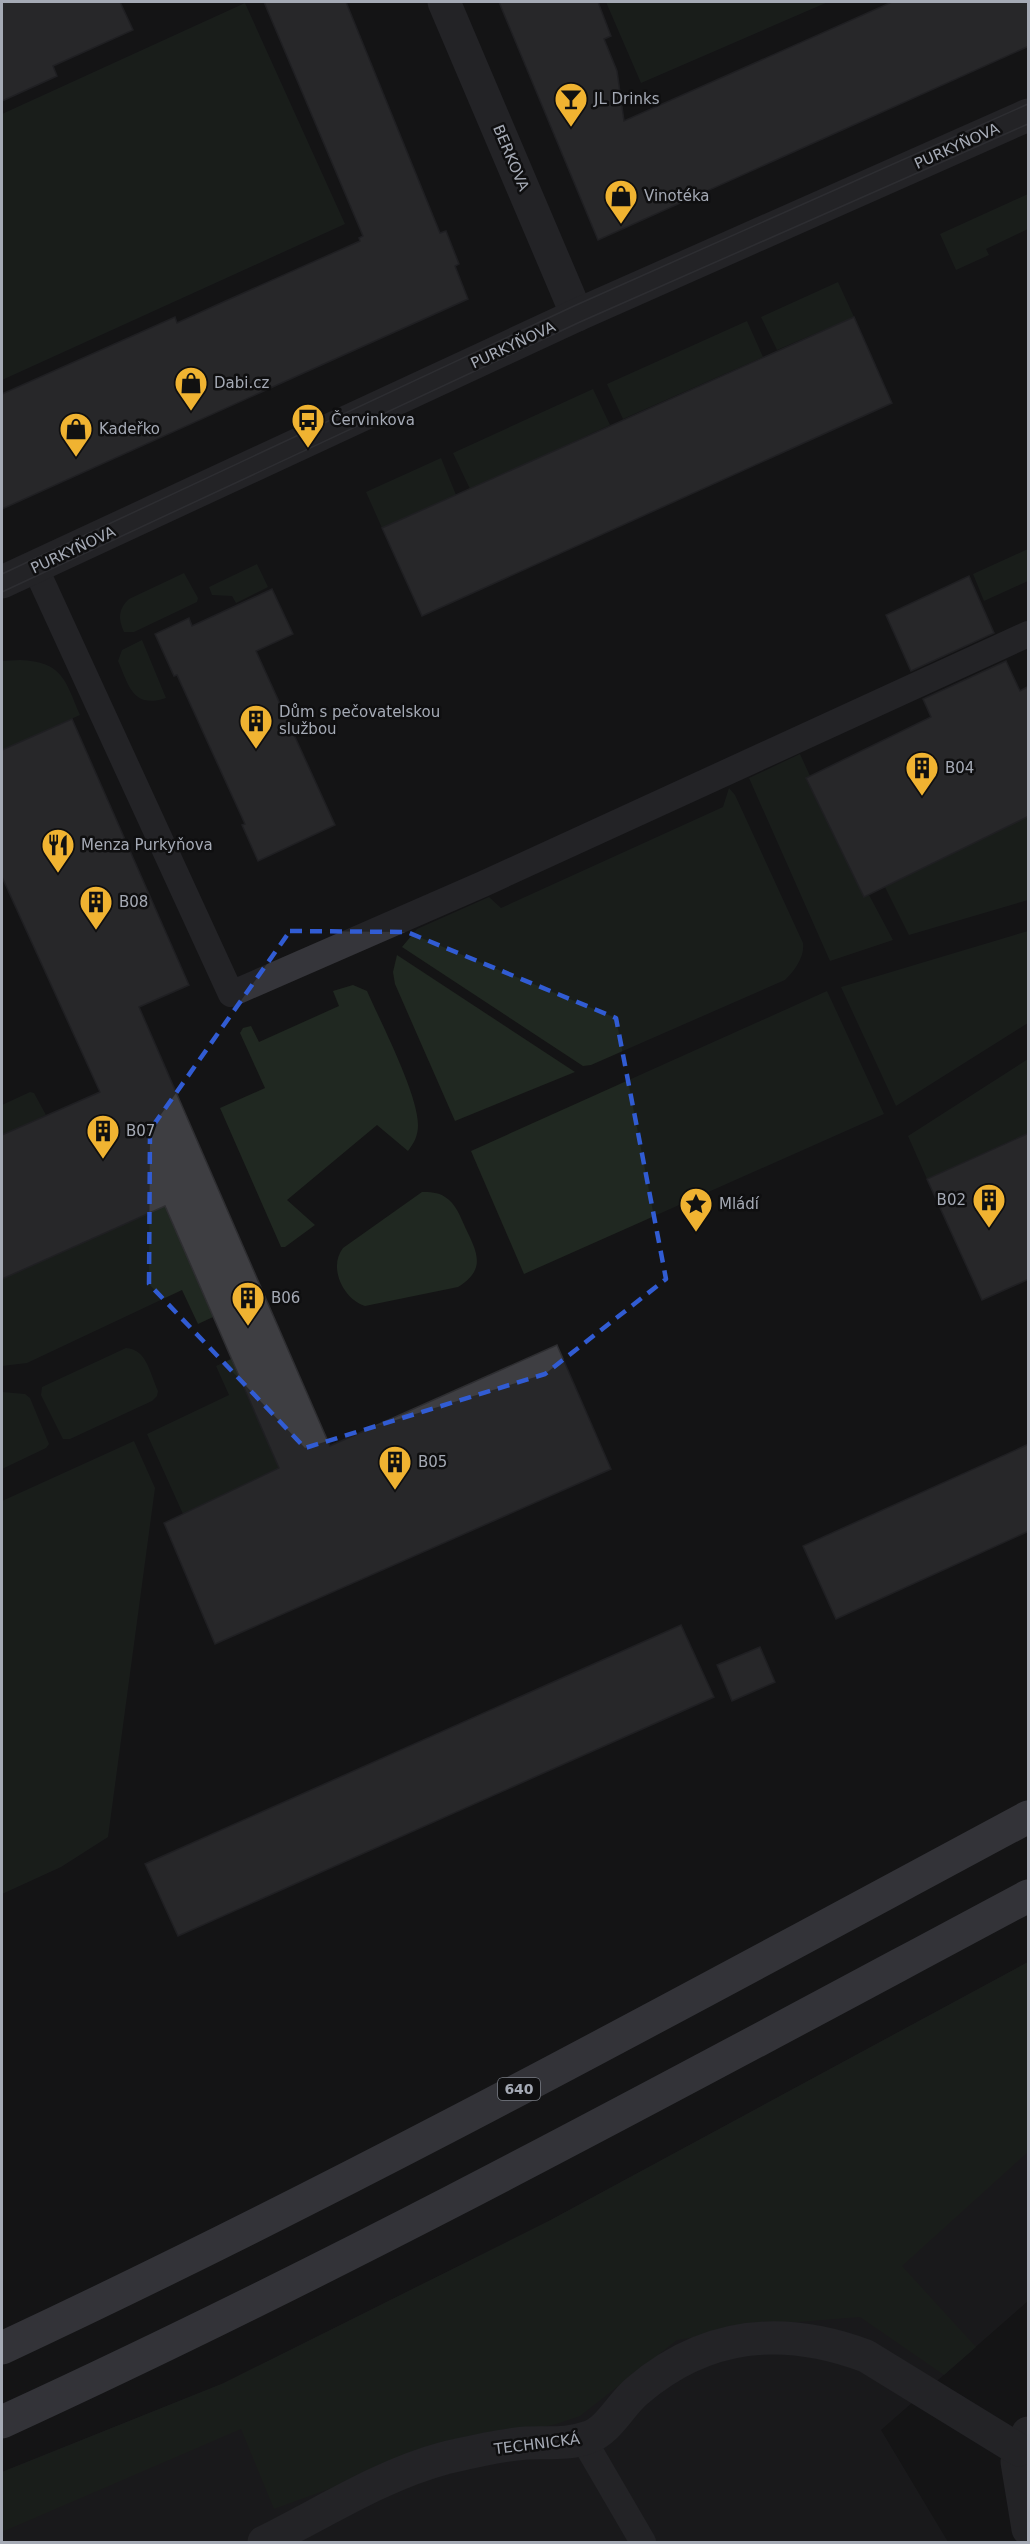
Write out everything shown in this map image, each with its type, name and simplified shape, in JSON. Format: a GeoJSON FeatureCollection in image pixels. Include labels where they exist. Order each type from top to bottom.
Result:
{"type":"FeatureCollection","features":[{"type":"Feature","properties":{"kind":"highway","name":"640"},"geometry":{"type":"LineString","coordinates":[[2,2348],[225,2242],[430,2136],[1029,1817]]}},
{"type":"Feature","properties":{"kind":"highway"},"geometry":{"type":"LineString","coordinates":[[2,2422],[143,2357],[459,2200],[1029,1896]]}},
{"type":"Feature","properties":{"kind":"street","name":"BERKOVA"},"geometry":{"type":"LineString","coordinates":[[444,2],[577,315]]}},
{"type":"Feature","properties":{"kind":"street","name":"PURKYŇOVA"},"geometry":{"type":"LineString","coordinates":[[2,582],[577,315],[1029,115]]}},
{"type":"Feature","properties":{"kind":"street","name":"TECHNICKÁ"},"geometry":{"type":"LineString","coordinates":[[264,2542],[377,2484],[444,2459],[524,2444],[563,2443],[590,2437],[604,2428],[627,2399],[668,2368],[702,2350],[742,2339],[772,2336],[800,2339],[847,2349],[866,2356],[1024,2442],[1017,2462],[1029,2529]]}},
{"type":"Feature","properties":{"kind":"lane"},"geometry":{"type":"LineString","coordinates":[[35,567],[231,994],[483,884],[1029,634]]}},
{"type":"Feature","properties":{"kind":"lane"},"geometry":{"type":"LineString","coordinates":[[583,2439],[643,2542]]}},
{"type":"Feature","properties":{"kind":"highlighted area"},"geometry":{"type":"Polygon","coordinates":[[[290,931],[407,932],[616,1018],[666,1279],[545,1374],[305,1448],[149,1284],[150,1130],[290,931]]]}},
{"type":"Feature","properties":{"kind":"shaded area"},"geometry":{"type":"Polygon","coordinates":[[[606,2],[828,2],[641,83],[606,2]]]}},
{"type":"Feature","properties":{"kind":"shaded area"},"geometry":{"type":"Polygon","coordinates":[[[245,3],[345,224],[2,380],[2,114],[245,3]]]}},
{"type":"Feature","properties":{"kind":"shaded area"},"geometry":{"type":"Polygon","coordinates":[[[1028,194],[1028,229],[986,249],[989,255],[956,270],[940,234],[1028,194]]]}},
{"type":"Feature","properties":{"kind":"shaded area"},"geometry":{"type":"Polygon","coordinates":[[[838,282],[854,317],[777,350],[761,317],[838,282]]]}},
{"type":"Feature","properties":{"kind":"shaded area"},"geometry":{"type":"Polygon","coordinates":[[[747,321],[763,357],[623,419],[607,384],[747,321]]]}},
{"type":"Feature","properties":{"kind":"shaded area"},"geometry":{"type":"Polygon","coordinates":[[[593,389],[610,425],[470,489],[453,453],[593,389]]]}},
{"type":"Feature","properties":{"kind":"shaded area"},"geometry":{"type":"Polygon","coordinates":[[[441,458],[456,495],[382,528],[366,492],[441,458]]]}},
{"type":"Feature","properties":{"kind":"shaded area"},"geometry":{"type":"Polygon","coordinates":[[[1028,549],[1028,581],[984,601],[973,574],[1028,549]]]}},
{"type":"Feature","properties":{"kind":"shaded area"},"geometry":{"type":"Polygon","coordinates":[[[257,564],[268,587],[236,603],[232,596],[212,595],[209,587],[257,564]]]}},
{"type":"Feature","properties":{"kind":"shaded area"},"geometry":{"type":"Polygon","coordinates":[[[184,573],[198,598],[197,602],[134,632],[124,632],[120,614],[129,599],[184,573]]]}},
{"type":"Feature","properties":{"kind":"shaded area"},"geometry":{"type":"Polygon","coordinates":[[[142,640],[166,698],[155,701],[139,698],[129,687],[118,661],[122,650],[142,640]]]}},
{"type":"Feature","properties":{"kind":"shaded area"},"geometry":{"type":"Polygon","coordinates":[[[20,660],[54,669],[66,683],[80,715],[2,750],[2,661],[20,660]]]}},
{"type":"Feature","properties":{"kind":"shaded area"},"geometry":{"type":"Polygon","coordinates":[[[800,754],[810,776],[806,779],[864,897],[869,895],[893,940],[830,961],[749,778],[800,754]]]}},
{"type":"Feature","properties":{"kind":"shaded area"},"geometry":{"type":"Polygon","coordinates":[[[729,788],[735,795],[803,943],[801,958],[785,980],[591,1065],[583,1066],[402,947],[417,929],[489,897],[501,908],[723,807],[729,788]]]}},
{"type":"Feature","properties":{"kind":"shaded area"},"geometry":{"type":"Polygon","coordinates":[[[1028,816],[1028,900],[909,935],[885,887],[1028,816]]]}},
{"type":"Feature","properties":{"kind":"shaded area"},"geometry":{"type":"Polygon","coordinates":[[[1028,931],[1028,1023],[896,1106],[841,987],[1028,931]]]}},
{"type":"Feature","properties":{"kind":"shaded area"},"geometry":{"type":"Polygon","coordinates":[[[397,955],[575,1072],[455,1121],[395,984],[393,972],[397,955]]]}},
{"type":"Feature","properties":{"kind":"shaded area"},"geometry":{"type":"Polygon","coordinates":[[[353,985],[367,991],[406,1077],[416,1112],[418,1125],[416,1136],[408,1151],[377,1125],[287,1200],[315,1225],[285,1247],[281,1247],[220,1108],[265,1088],[240,1033],[243,1028],[251,1026],[259,1042],[339,1006],[333,991],[353,985]]]}},
{"type":"Feature","properties":{"kind":"shaded area"},"geometry":{"type":"Polygon","coordinates":[[[827,991],[884,1114],[524,1274],[471,1151],[827,991]]]}},
{"type":"Feature","properties":{"kind":"shaded area"},"geometry":{"type":"Polygon","coordinates":[[[1028,1059],[1028,1133],[927,1179],[908,1136],[1028,1059]]]}},
{"type":"Feature","properties":{"kind":"shaded area"},"geometry":{"type":"Polygon","coordinates":[[[30,1092],[34,1093],[46,1115],[2,1135],[2,1105],[30,1092]]]}},
{"type":"Feature","properties":{"kind":"shaded area"},"geometry":{"type":"Polygon","coordinates":[[[422,1192],[442,1195],[457,1210],[476,1252],[477,1260],[473,1274],[458,1287],[365,1306],[357,1302],[344,1290],[340,1282],[337,1264],[343,1248],[422,1192]]]}},
{"type":"Feature","properties":{"kind":"shaded area"},"geometry":{"type":"Polygon","coordinates":[[[165,1206],[213,1317],[198,1324],[182,1290],[27,1363],[2,1366],[2,1279],[165,1206]]]}},
{"type":"Feature","properties":{"kind":"shaded area"},"geometry":{"type":"Polygon","coordinates":[[[126,1348],[133,1349],[143,1358],[158,1391],[157,1396],[152,1401],[70,1439],[63,1439],[41,1395],[42,1387],[126,1348]]]}},
{"type":"Feature","properties":{"kind":"shaded area"},"geometry":{"type":"Polygon","coordinates":[[[231,1359],[279,1468],[183,1514],[147,1434],[229,1395],[216,1366],[231,1359]]]}},
{"type":"Feature","properties":{"kind":"shaded area"},"geometry":{"type":"Polygon","coordinates":[[[2,1392],[25,1394],[30,1398],[49,1444],[46,1448],[2,1469],[2,1392]]]}},
{"type":"Feature","properties":{"kind":"shaded area"},"geometry":{"type":"Polygon","coordinates":[[[134,1441],[155,1488],[108,1837],[61,1867],[2,1894],[2,1501],[134,1441]]]}},
{"type":"Feature","properties":{"kind":"shaded area"},"geometry":{"type":"Polygon","coordinates":[[[1028,1962],[1028,2301],[881,2430],[948,2542],[2,2542],[2,2472],[224,2383],[547,2222],[1028,1962]]]}},
{"type":"Feature","properties":{"kind":"shaded area"},"geometry":{"type":"Polygon","coordinates":[[[1028,1962],[1028,2152],[902,2266],[976,2347],[944,2375],[860,2317],[774,2324],[677,2340],[580,2416],[556,2424],[411,2459],[274,2509],[241,2429],[2,2532],[2,2472],[224,2383],[547,2222],[1028,1962]]]}},
{"type":"Feature","properties":{"kind":"building"},"geometry":{"type":"Polygon","coordinates":[[[2,2],[120,2],[133,30],[53,66],[57,76],[2,101],[2,2]]]}},
{"type":"Feature","properties":{"kind":"building"},"geometry":{"type":"Polygon","coordinates":[[[264,2],[346,2],[440,233],[446,231],[459,264],[455,266],[468,299],[2,509],[2,394],[175,317],[177,323],[360,241],[359,238],[363,236],[264,2]]]}},
{"type":"Feature","properties":{"kind":"building"},"geometry":{"type":"Polygon","coordinates":[[[499,2],[598,2],[611,36],[604,39],[617,71],[624,121],[892,2],[1029,2],[1029,46],[598,240],[499,2]]]}},
{"type":"Feature","properties":{"kind":"building"},"geometry":{"type":"Polygon","coordinates":[[[854,317],[892,403],[422,616],[382,528],[854,317]]]}},
{"type":"Feature","properties":{"kind":"building"},"geometry":{"type":"Polygon","coordinates":[[[969,576],[994,633],[911,671],[886,615],[969,576]]]}},
{"type":"Feature","properties":{"kind":"building","name":"Dům s pečovatelskou službou"},"geometry":{"type":"Polygon","coordinates":[[[272,589],[293,634],[256,651],[335,825],[258,861],[242,825],[245,824],[177,675],[174,676],[155,634],[189,618],[192,626],[272,589]]]}},
{"type":"Feature","properties":{"kind":"building","name":"B04"},"geometry":{"type":"Polygon","coordinates":[[[1006,661],[1020,691],[1029,686],[1029,816],[864,897],[806,778],[931,717],[923,699],[1006,661]]]}},
{"type":"Feature","properties":{"kind":"building"},"geometry":{"type":"Polygon","coordinates":[[[72,719],[189,985],[139,1007],[330,1446],[557,1345],[611,1469],[215,1644],[164,1523],[279,1468],[165,1206],[2,1279],[2,1135],[100,1092],[2,877],[2,750],[72,719]]]}},
{"type":"Feature","properties":{"kind":"building","name":"B02"},"geometry":{"type":"Polygon","coordinates":[[[1029,1133],[1029,1279],[982,1300],[927,1179],[1029,1133]]]}},
{"type":"Feature","properties":{"kind":"building"},"geometry":{"type":"Polygon","coordinates":[[[1029,1444],[1029,1531],[836,1619],[803,1546],[1029,1444]]]}},
{"type":"Feature","properties":{"kind":"building"},"geometry":{"type":"Polygon","coordinates":[[[681,1625],[714,1697],[178,1936],[145,1864],[681,1625]]]}},
{"type":"Feature","properties":{"kind":"building"},"geometry":{"type":"Polygon","coordinates":[[[760,1647],[775,1682],[732,1701],[717,1665],[760,1647]]]}},
{"type":"Feature","properties":{"kind":"tram line"},"geometry":{"type":"LineString","coordinates":[[2,574],[574,306],[1028,104]]}},
{"type":"Feature","properties":{"kind":"tram line"},"geometry":{"type":"LineString","coordinates":[[2,592],[580,322],[1028,124]]}},
{"type":"Feature","properties":{"kind":"place","name":"JL Drinks"},"geometry":{"type":"Point","coordinates":[571,128]}},
{"type":"Feature","properties":{"kind":"place","name":"Vinotéka"},"geometry":{"type":"Point","coordinates":[621,225]}},
{"type":"Feature","properties":{"kind":"place","name":"Dabi.cz"},"geometry":{"type":"Point","coordinates":[191,412]}},
{"type":"Feature","properties":{"kind":"place","name":"Červinkova"},"geometry":{"type":"Point","coordinates":[308,449]}},
{"type":"Feature","properties":{"kind":"place","name":"Kadeřko"},"geometry":{"type":"Point","coordinates":[76,458]}},
{"type":"Feature","properties":{"kind":"place","name":"Dům s pečovatelskou službou"},"geometry":{"type":"Point","coordinates":[256,750]}},
{"type":"Feature","properties":{"kind":"place","name":"B04"},"geometry":{"type":"Point","coordinates":[922,797]}},
{"type":"Feature","properties":{"kind":"place","name":"Menza Purkyňova"},"geometry":{"type":"Point","coordinates":[58,874]}},
{"type":"Feature","properties":{"kind":"place","name":"B08"},"geometry":{"type":"Point","coordinates":[96,931]}},
{"type":"Feature","properties":{"kind":"place","name":"B07"},"geometry":{"type":"Point","coordinates":[103,1160]}},
{"type":"Feature","properties":{"kind":"place","name":"B02"},"geometry":{"type":"Point","coordinates":[989,1229]}},
{"type":"Feature","properties":{"kind":"place","name":"Mládí"},"geometry":{"type":"Point","coordinates":[696,1233]}},
{"type":"Feature","properties":{"kind":"place","name":"B06"},"geometry":{"type":"Point","coordinates":[248,1327]}},
{"type":"Feature","properties":{"kind":"place","name":"B05"},"geometry":{"type":"Point","coordinates":[395,1491]}}]}
